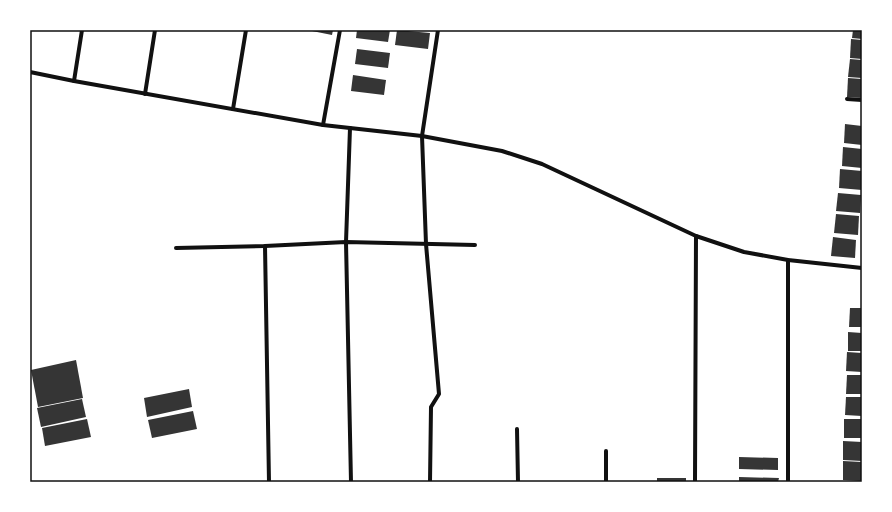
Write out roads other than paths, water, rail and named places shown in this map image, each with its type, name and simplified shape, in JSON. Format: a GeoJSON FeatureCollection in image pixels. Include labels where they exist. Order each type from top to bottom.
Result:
{"type":"FeatureCollection","features":[{"type":"Feature","properties":{"kind":"street"},"geometry":{"type":"LineString","coordinates":[[74,82],[82,30]]}},
{"type":"Feature","properties":{"kind":"street"},"geometry":{"type":"LineString","coordinates":[[145,94],[155,30]]}},
{"type":"Feature","properties":{"kind":"street"},"geometry":{"type":"LineString","coordinates":[[233,109],[246,30]]}},
{"type":"Feature","properties":{"kind":"street"},"geometry":{"type":"LineString","coordinates":[[323,125],[340,30]]}},
{"type":"Feature","properties":{"kind":"street"},"geometry":{"type":"LineString","coordinates":[[430,482],[431,407],[440,394],[426,244],[422,136],[438,30]]}},
{"type":"Feature","properties":{"kind":"street"},"geometry":{"type":"LineString","coordinates":[[30,72],[74,82],[323,125],[422,136],[502,151],[535,162],[696,236],[744,252],[788,260],[862,268]]}},
{"type":"Feature","properties":{"kind":"street"},"geometry":{"type":"LineString","coordinates":[[847,99],[862,100]]}},
{"type":"Feature","properties":{"kind":"street"},"geometry":{"type":"LineString","coordinates":[[350,128],[346,242],[351,482]]}},
{"type":"Feature","properties":{"kind":"street"},"geometry":{"type":"LineString","coordinates":[[695,482],[696,236]]}},
{"type":"Feature","properties":{"kind":"street"},"geometry":{"type":"LineString","coordinates":[[176,248],[346,242],[475,245]]}},
{"type":"Feature","properties":{"kind":"street"},"geometry":{"type":"LineString","coordinates":[[265,246],[269,482]]}},
{"type":"Feature","properties":{"kind":"street"},"geometry":{"type":"LineString","coordinates":[[788,260],[788,482]]}},
{"type":"Feature","properties":{"kind":"street"},"geometry":{"type":"LineString","coordinates":[[518,429],[518,482]]}},
{"type":"Feature","properties":{"kind":"street"},"geometry":{"type":"LineString","coordinates":[[606,452],[606,482]]}}]}
